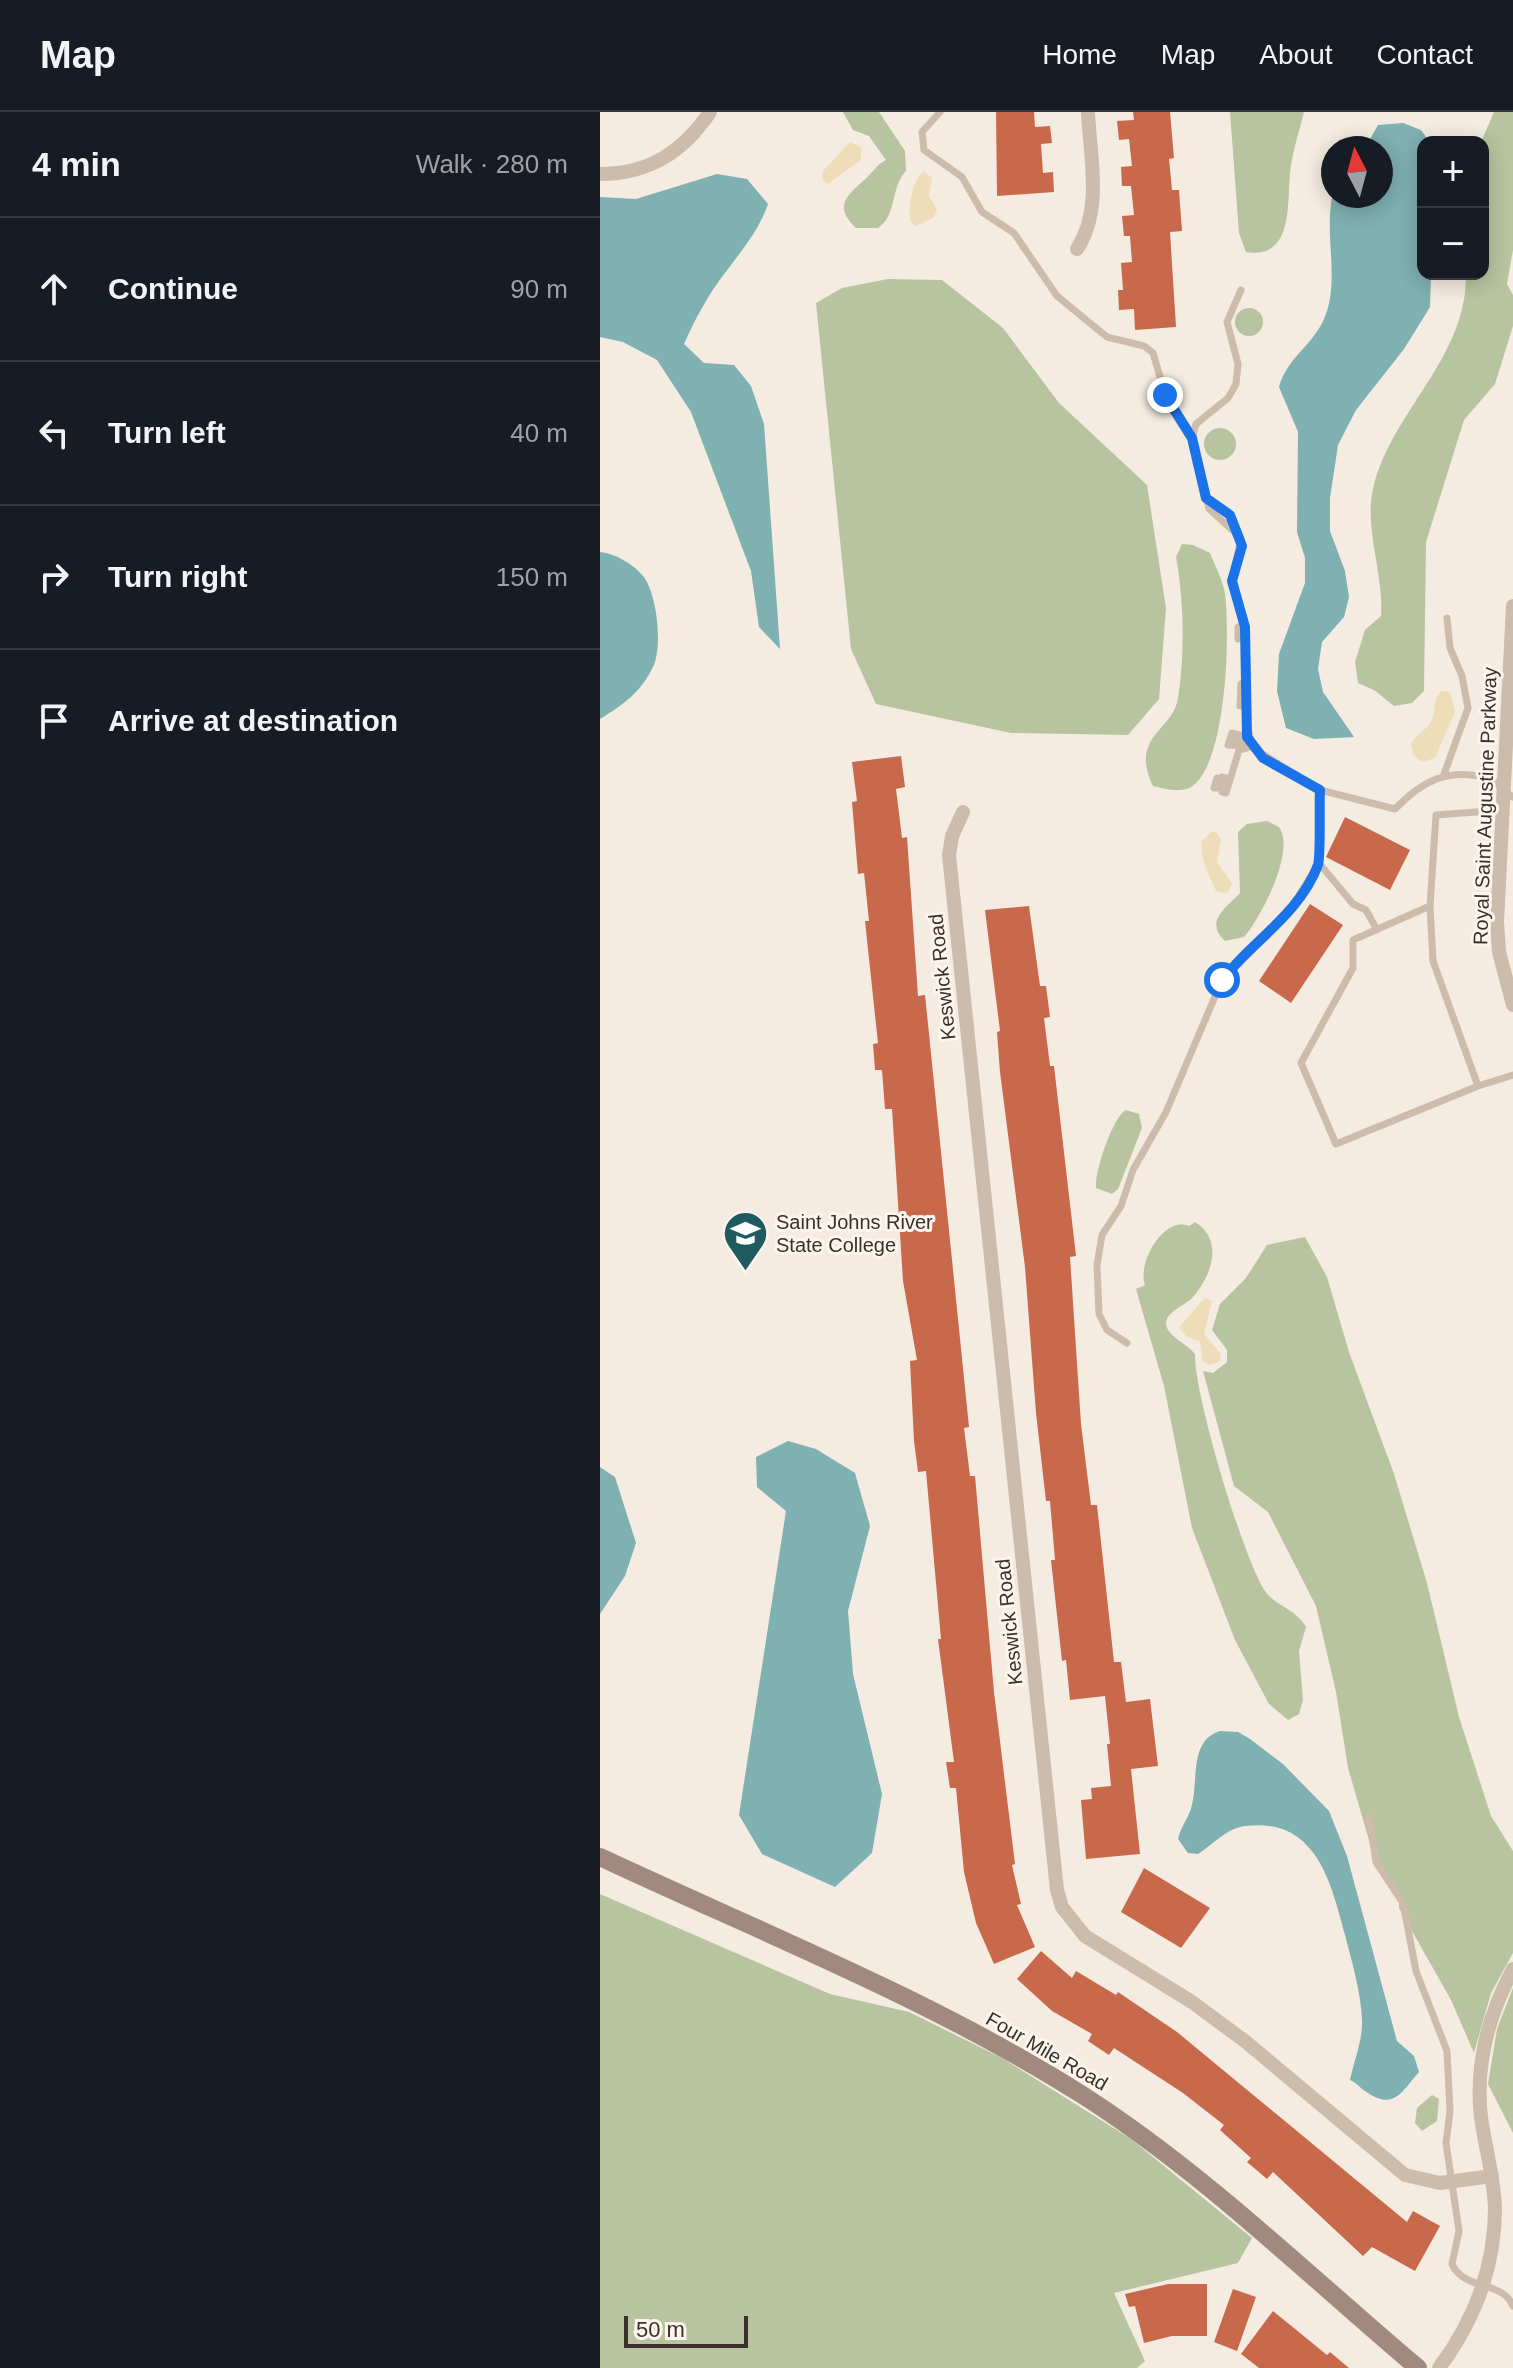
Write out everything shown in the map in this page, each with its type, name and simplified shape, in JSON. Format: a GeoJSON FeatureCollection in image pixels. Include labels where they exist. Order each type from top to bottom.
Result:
{"type":"FeatureCollection","features":[{"type":"Feature","properties":{"kind":"main road","name":"Four Mile Road"},"geometry":{"type":"LineString","coordinates":[[600,1857],[993,2042],[1084,2096],[1135,2131],[1216,2196],[1418,2368]]}},
{"type":"Feature","properties":{"kind":"street"},"geometry":{"type":"LineString","coordinates":[[600,174],[628,172],[669,157],[710,112]]}},
{"type":"Feature","properties":{"kind":"street"},"geometry":{"type":"LineString","coordinates":[[1077,249],[1090,225],[1093,206],[1088,112]]}},
{"type":"Feature","properties":{"kind":"street","name":"Royal Saint Augustine Parkway"},"geometry":{"type":"LineString","coordinates":[[1513,606],[1508,794],[1503,810],[1497,922],[1499,952],[1513,1005]]}},
{"type":"Feature","properties":{"kind":"street","name":"Keswick Road"},"geometry":{"type":"LineString","coordinates":[[963,812],[952,836],[949,855],[1057,1890],[1062,1907],[1085,1936],[1192,2002],[1246,2042],[1391,2165],[1422,2181],[1454,2182],[1492,2176]]}},
{"type":"Feature","properties":{"kind":"street"},"geometry":{"type":"LineString","coordinates":[[1439,2368],[1464,2330],[1483,2287],[1493,2237],[1492,2176],[1481,2116],[1482,2056],[1494,2012],[1513,1969]]}},
{"type":"Feature","properties":{"kind":"lane"},"geometry":{"type":"LineString","coordinates":[[940,112],[922,132],[924,150],[954,169],[967,185],[975,206],[1021,241],[1057,296],[1107,337],[1144,346],[1153,353],[1168,404],[1192,438],[1206,498],[1215,518],[1241,538],[1232,581],[1243,610],[1243,706],[1247,748],[1239,750],[1226,793],[1222,792],[1226,778],[1222,777],[1218,788],[1214,788],[1217,778]]}},
{"type":"Feature","properties":{"kind":"lane"},"geometry":{"type":"LineString","coordinates":[[1192,438],[1196,424],[1228,398],[1236,384],[1238,364],[1227,322],[1241,290]]}},
{"type":"Feature","properties":{"kind":"lane"},"geometry":{"type":"LineString","coordinates":[[1443,777],[1468,708],[1462,676],[1450,648],[1447,618]]}},
{"type":"Feature","properties":{"kind":"lane"},"geometry":{"type":"LineString","coordinates":[[1234,744],[1234,736],[1241,737],[1243,746],[1228,745],[1232,733],[1247,737],[1263,758],[1320,790],[1395,809],[1420,784],[1443,777],[1489,778],[1508,794]]}},
{"type":"Feature","properties":{"kind":"lane"},"geometry":{"type":"LineString","coordinates":[[1127,1343],[1107,1330],[1099,1314],[1097,1265],[1102,1235],[1121,1206],[1133,1170],[1166,1112],[1222,980],[1242,955],[1288,913],[1319,863],[1320,790]]}},
{"type":"Feature","properties":{"kind":"lane"},"geometry":{"type":"LineString","coordinates":[[1478,1086],[1433,961],[1430,906],[1436,815],[1503,810]]}},
{"type":"Feature","properties":{"kind":"lane"},"geometry":{"type":"LineString","coordinates":[[1319,863],[1353,904],[1366,910],[1377,930]]}},
{"type":"Feature","properties":{"kind":"lane"},"geometry":{"type":"LineString","coordinates":[[1430,906],[1353,940],[1353,968],[1301,1063],[1336,1144],[1478,1086],[1513,1075]]}},
{"type":"Feature","properties":{"kind":"lane"},"geometry":{"type":"LineString","coordinates":[[1369,1816],[1376,1862],[1403,1903],[1416,1971],[1447,2051],[1450,2111],[1446,2143],[1459,2231],[1452,2264],[1464,2280],[1499,2291],[1513,2306]]}},
{"type":"Feature","properties":{"kind":"green space"},"geometry":{"type":"Polygon","coordinates":[[[843,112],[879,112],[905,151],[906,171],[901,177],[889,215],[878,228],[856,228],[846,215],[844,204],[851,193],[886,160],[869,136],[853,130],[843,112]]]}},
{"type":"Feature","properties":{"kind":"green space"},"geometry":{"type":"Polygon","coordinates":[[[1230,112],[1304,112],[1291,165],[1285,226],[1273,247],[1262,252],[1246,252],[1239,233],[1230,112]]]}},
{"type":"Feature","properties":{"kind":"green space"},"geometry":{"type":"Polygon","coordinates":[[[1494,112],[1513,112],[1513,250],[1507,284],[1513,295],[1513,326],[1495,384],[1464,420],[1426,542],[1424,691],[1412,703],[1394,706],[1374,690],[1358,683],[1355,662],[1365,630],[1381,616],[1380,584],[1372,536],[1373,489],[1395,434],[1442,359],[1454,332],[1463,304],[1465,280],[1489,280],[1489,136],[1484,136],[1494,112]]]}},
{"type":"Feature","properties":{"kind":"green space"},"geometry":{"type":"Polygon","coordinates":[[[888,279],[942,280],[1003,328],[1059,403],[1147,485],[1166,608],[1159,699],[1128,735],[1011,733],[876,704],[851,649],[816,303],[842,288],[888,279]]]}},
{"type":"Feature","properties":{"kind":"green space"},"geometry":{"type":"Polygon","coordinates":[[[1249,308],[1259,312],[1263,322],[1259,332],[1249,336],[1239,332],[1235,322],[1239,312],[1249,308]]]}},
{"type":"Feature","properties":{"kind":"green space"},"geometry":{"type":"Polygon","coordinates":[[[1220,428],[1231,433],[1236,444],[1231,455],[1220,460],[1209,455],[1204,444],[1209,433],[1220,428]]]}},
{"type":"Feature","properties":{"kind":"green space"},"geometry":{"type":"Polygon","coordinates":[[[1182,544],[1193,545],[1210,553],[1225,594],[1227,637],[1224,694],[1213,749],[1205,770],[1194,785],[1174,790],[1153,786],[1146,756],[1149,745],[1175,709],[1178,698],[1183,628],[1176,557],[1182,544]]]}},
{"type":"Feature","properties":{"kind":"green space"},"geometry":{"type":"Polygon","coordinates":[[[1267,821],[1279,827],[1283,838],[1280,867],[1267,900],[1251,928],[1244,937],[1225,941],[1219,934],[1217,921],[1240,893],[1238,832],[1247,824],[1267,821]]]}},
{"type":"Feature","properties":{"kind":"green space"},"geometry":{"type":"Polygon","coordinates":[[[1126,1110],[1139,1114],[1142,1128],[1118,1189],[1112,1194],[1096,1188],[1096,1181],[1110,1133],[1126,1110]]]}},
{"type":"Feature","properties":{"kind":"green space"},"geometry":{"type":"Polygon","coordinates":[[[1195,1222],[1210,1238],[1210,1268],[1193,1297],[1173,1312],[1166,1323],[1173,1336],[1195,1354],[1211,1438],[1233,1512],[1256,1573],[1269,1596],[1297,1616],[1306,1627],[1299,1651],[1303,1700],[1299,1714],[1288,1720],[1269,1704],[1235,1640],[1192,1528],[1164,1386],[1136,1289],[1145,1285],[1145,1265],[1162,1234],[1170,1228],[1189,1226],[1195,1222]]]}},
{"type":"Feature","properties":{"kind":"green space"},"geometry":{"type":"Polygon","coordinates":[[[1305,1237],[1327,1277],[1349,1352],[1394,1474],[1427,1583],[1459,1717],[1491,1816],[1513,1851],[1513,1953],[1491,1993],[1474,2053],[1451,2000],[1399,1908],[1399,1898],[1376,1864],[1348,1768],[1336,1692],[1316,1606],[1268,1512],[1234,1486],[1203,1371],[1213,1373],[1227,1362],[1227,1350],[1212,1330],[1220,1304],[1246,1278],[1267,1245],[1305,1237]]]}},
{"type":"Feature","properties":{"kind":"green space"},"geometry":{"type":"Polygon","coordinates":[[[600,1894],[830,1994],[909,2012],[1002,2058],[1131,2139],[1252,2238],[1238,2263],[1114,2293],[1145,2361],[1137,2368],[600,2368],[600,1894]]]}},
{"type":"Feature","properties":{"kind":"green space"},"geometry":{"type":"Polygon","coordinates":[[[1513,1988],[1513,2133],[1488,2084],[1497,2029],[1513,1988]]]}},
{"type":"Feature","properties":{"kind":"green space"},"geometry":{"type":"Polygon","coordinates":[[[1432,2095],[1439,2099],[1437,2121],[1422,2131],[1415,2123],[1417,2108],[1432,2095]]]}},
{"type":"Feature","properties":{"kind":"sand"},"geometry":{"type":"Polygon","coordinates":[[[850,142],[861,147],[861,160],[828,184],[822,179],[823,171],[850,142]]]}},
{"type":"Feature","properties":{"kind":"sand"},"geometry":{"type":"Polygon","coordinates":[[[924,171],[932,178],[929,196],[937,210],[933,218],[916,226],[910,221],[910,202],[916,180],[924,171]]]}},
{"type":"Feature","properties":{"kind":"sand"},"geometry":{"type":"Polygon","coordinates":[[[1441,691],[1450,692],[1455,712],[1435,758],[1422,762],[1413,755],[1411,743],[1431,721],[1441,691]]]}},
{"type":"Feature","properties":{"kind":"sand"},"geometry":{"type":"Polygon","coordinates":[[[1211,832],[1216,832],[1221,839],[1217,863],[1232,883],[1228,893],[1216,891],[1204,861],[1202,841],[1211,832]]]}},
{"type":"Feature","properties":{"kind":"sand"},"geometry":{"type":"Polygon","coordinates":[[[1205,1298],[1212,1301],[1204,1334],[1221,1354],[1220,1361],[1210,1365],[1203,1362],[1200,1342],[1186,1336],[1179,1327],[1205,1298]]]}},
{"type":"Feature","properties":{"kind":"water"},"geometry":{"type":"Polygon","coordinates":[[[1403,123],[1421,130],[1426,136],[1417,136],[1417,280],[1431,280],[1430,307],[1404,349],[1356,410],[1338,445],[1330,498],[1330,531],[1345,571],[1349,597],[1344,617],[1322,642],[1318,669],[1323,692],[1354,737],[1314,739],[1286,728],[1277,691],[1279,654],[1305,583],[1305,558],[1297,532],[1298,432],[1279,387],[1288,368],[1319,328],[1329,304],[1332,273],[1330,208],[1393,208],[1393,136],[1372,136],[1378,125],[1403,123]]]}},
{"type":"Feature","properties":{"kind":"water"},"geometry":{"type":"Polygon","coordinates":[[[717,174],[747,179],[768,204],[754,232],[707,299],[684,344],[704,363],[734,365],[751,386],[764,424],[780,649],[759,627],[751,571],[691,412],[657,360],[623,342],[600,337],[600,197],[636,199],[717,174]]]}},
{"type":"Feature","properties":{"kind":"water"},"geometry":{"type":"Polygon","coordinates":[[[600,552],[634,567],[648,584],[655,607],[658,647],[653,667],[643,684],[624,703],[600,719],[600,552]]]}},
{"type":"Feature","properties":{"kind":"water"},"geometry":{"type":"Polygon","coordinates":[[[788,1441],[816,1449],[855,1473],[870,1526],[848,1611],[853,1674],[882,1794],[872,1853],[835,1887],[762,1854],[739,1815],[786,1511],[757,1487],[756,1457],[788,1441]]]}},
{"type":"Feature","properties":{"kind":"water"},"geometry":{"type":"Polygon","coordinates":[[[600,1467],[615,1477],[636,1543],[625,1576],[600,1614],[600,1467]]]}},
{"type":"Feature","properties":{"kind":"water"},"geometry":{"type":"Polygon","coordinates":[[[1220,1731],[1238,1732],[1250,1739],[1283,1764],[1329,1811],[1347,1856],[1397,2041],[1414,2056],[1419,2072],[1402,2092],[1390,2099],[1375,2097],[1350,2080],[1362,2027],[1358,1988],[1333,1894],[1316,1857],[1289,1832],[1269,1826],[1238,1828],[1198,1854],[1188,1853],[1178,1839],[1192,1805],[1202,1745],[1220,1731]]]}},
{"type":"Feature","properties":{"kind":"building"},"geometry":{"type":"Polygon","coordinates":[[[996,112],[1034,112],[1035,127],[1050,126],[1052,143],[1041,144],[1043,173],[1053,172],[1054,192],[997,196],[996,112]]]}},
{"type":"Feature","properties":{"kind":"building"},"geometry":{"type":"Polygon","coordinates":[[[1133,112],[1170,112],[1174,158],[1169,159],[1172,190],[1179,190],[1182,231],[1170,232],[1176,327],[1135,330],[1134,309],[1119,310],[1118,290],[1123,290],[1121,263],[1132,262],[1130,236],[1124,236],[1122,216],[1134,215],[1131,186],[1122,186],[1121,167],[1132,166],[1129,139],[1119,140],[1117,121],[1134,120],[1133,112]]]}},
{"type":"Feature","properties":{"kind":"building"},"geometry":{"type":"Polygon","coordinates":[[[901,756],[905,787],[896,789],[902,838],[907,837],[918,996],[925,995],[969,1427],[964,1428],[970,1476],[975,1476],[994,1692],[1015,1864],[1012,1865],[1021,1904],[1017,1905],[1035,1947],[994,1964],[976,1923],[964,1872],[956,1788],[950,1788],[946,1762],[954,1762],[938,1639],[941,1639],[926,1471],[918,1472],[914,1441],[910,1361],[917,1360],[903,1281],[892,1109],[885,1109],[882,1070],[875,1070],[873,1044],[878,1043],[865,921],[869,921],[864,873],[858,874],[852,802],[857,801],[852,762],[901,756]]]}},
{"type":"Feature","properties":{"kind":"building"},"geometry":{"type":"Polygon","coordinates":[[[1345,817],[1410,850],[1390,890],[1326,857],[1345,817]]]}},
{"type":"Feature","properties":{"kind":"building"},"geometry":{"type":"Polygon","coordinates":[[[1310,904],[1343,925],[1291,1003],[1259,981],[1310,904]]]}},
{"type":"Feature","properties":{"kind":"building"},"geometry":{"type":"Polygon","coordinates":[[[1029,906],[1040,986],[1046,986],[1050,1017],[1044,1018],[1050,1066],[1054,1066],[1076,1256],[1070,1257],[1081,1424],[1091,1505],[1097,1505],[1114,1662],[1121,1662],[1126,1702],[1150,1699],[1158,1766],[1131,1769],[1140,1854],[1086,1859],[1081,1800],[1092,1799],[1091,1788],[1111,1786],[1105,1696],[1070,1700],[1066,1660],[1062,1661],[1051,1560],[1055,1560],[1050,1501],[1046,1501],[1036,1413],[1025,1267],[1000,1072],[997,1032],[1000,1031],[985,910],[1029,906]]]}},
{"type":"Feature","properties":{"kind":"building"},"geometry":{"type":"Polygon","coordinates":[[[1144,1868],[1210,1908],[1181,1948],[1121,1912],[1144,1868]]]}},
{"type":"Feature","properties":{"kind":"building"},"geometry":{"type":"Polygon","coordinates":[[[1041,1951],[1072,1978],[1076,1971],[1116,1995],[1118,1992],[1177,2032],[1407,2222],[1413,2211],[1440,2226],[1415,2271],[1372,2247],[1363,2256],[1273,2172],[1267,2179],[1247,2162],[1251,2158],[1220,2130],[1224,2125],[1183,2093],[1114,2048],[1109,2055],[1088,2041],[1092,2034],[1052,2011],[1017,1979],[1041,1951]]]}},
{"type":"Feature","properties":{"kind":"building"},"geometry":{"type":"Polygon","coordinates":[[[1168,2284],[1207,2284],[1207,2336],[1172,2336],[1144,2343],[1135,2306],[1129,2307],[1125,2294],[1168,2284]]]}},
{"type":"Feature","properties":{"kind":"building"},"geometry":{"type":"Polygon","coordinates":[[[1233,2289],[1256,2297],[1237,2351],[1214,2342],[1233,2289]]]}},
{"type":"Feature","properties":{"kind":"building"},"geometry":{"type":"Polygon","coordinates":[[[1273,2311],[1327,2355],[1330,2352],[1349,2368],[1259,2368],[1241,2354],[1273,2311]]]}},
{"type":"Feature","properties":{"kind":"place","name":"Saint Johns River State College"},"geometry":{"type":"Point","coordinates":[745,1273]}},
{"type":"Feature","properties":{"kind":"route"},"geometry":{"type":"LineString","coordinates":[[1165,395],[1173,413],[1192,438],[1206,498],[1230,515],[1241,538],[1242,546],[1232,581],[1243,610],[1245,627],[1247,737],[1263,758],[1320,790],[1317,828],[1319,863],[1288,913],[1242,955],[1222,980]]}}]}
